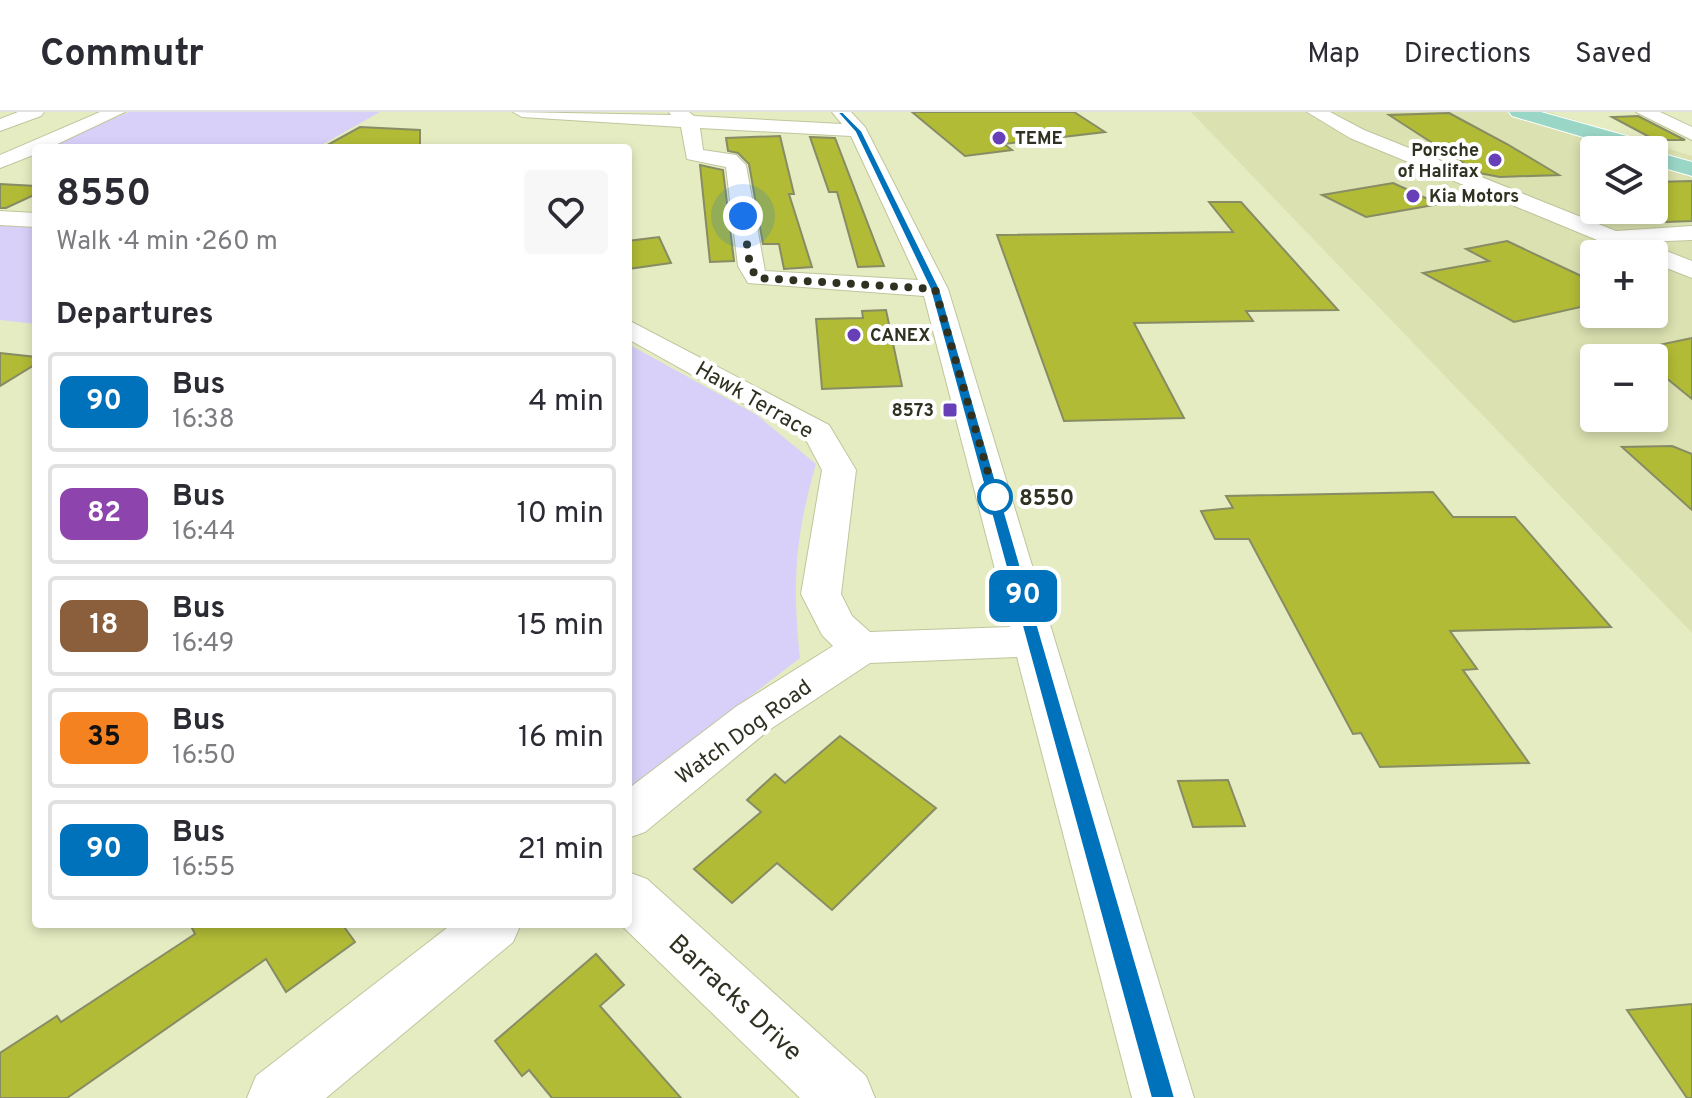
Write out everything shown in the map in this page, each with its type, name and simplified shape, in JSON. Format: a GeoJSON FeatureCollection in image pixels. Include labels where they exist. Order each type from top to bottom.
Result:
{"type":"FeatureCollection","features":[{"type":"Feature","properties":{"kind":"main road"},"geometry":{"type":"LineString","coordinates":[[1496,112],[1580,136]]}},
{"type":"Feature","properties":{"kind":"main road"},"geometry":{"type":"LineString","coordinates":[[1519,112],[1603,136]]}},
{"type":"Feature","properties":{"kind":"main road"},"geometry":{"type":"LineString","coordinates":[[1668,155],[1692,162]]}},
{"type":"Feature","properties":{"kind":"main road"},"geometry":{"type":"LineString","coordinates":[[1668,162],[1692,169]]}},
{"type":"Feature","properties":{"kind":"street"},"geometry":{"type":"LineString","coordinates":[[0,125],[35,112]]}},
{"type":"Feature","properties":{"kind":"street"},"geometry":{"type":"LineString","coordinates":[[42,144],[116,112]]}},
{"type":"Feature","properties":{"kind":"street"},"geometry":{"type":"LineString","coordinates":[[522,112],[849,121],[935,289],[1163,1098]]}},
{"type":"Feature","properties":{"kind":"street"},"geometry":{"type":"LineString","coordinates":[[1316,112],[1357,134],[1692,270]]}},
{"type":"Feature","properties":{"kind":"street"},"geometry":{"type":"LineString","coordinates":[[1645,112],[1692,134]]}},
{"type":"Feature","properties":{"kind":"street"},"geometry":{"type":"LineString","coordinates":[[684,117],[694,155],[729,159],[736,165],[750,266],[757,278],[935,289]]}},
{"type":"Feature","properties":{"kind":"street"},"geometry":{"type":"LineString","coordinates":[[0,162],[32,148]]}},
{"type":"Feature","properties":{"kind":"street"},"geometry":{"type":"LineString","coordinates":[[0,218],[32,220]]}},
{"type":"Feature","properties":{"kind":"street"},"geometry":{"type":"LineString","coordinates":[[1609,235],[1692,233]]}},
{"type":"Feature","properties":{"kind":"street","name":"Hawk Terrace"},"geometry":{"type":"LineString","coordinates":[[632,330],[818,432],[839,470],[821,594],[836,625],[861,648]]}},
{"type":"Feature","properties":{"kind":"street"},"geometry":{"type":"LineString","coordinates":[[861,648],[1035,641]]}},
{"type":"Feature","properties":{"kind":"street","name":"Watch Dog Road"},"geometry":{"type":"LineString","coordinates":[[632,814],[753,718],[861,648]]}},
{"type":"Feature","properties":{"kind":"street","name":"Barracks Drive"},"geometry":{"type":"LineString","coordinates":[[632,900],[844,1098]]}},
{"type":"Feature","properties":{"kind":"street"},"geometry":{"type":"LineString","coordinates":[[278,1098],[489,928]]}},
{"type":"Feature","properties":{"kind":"shaded area"},"geometry":{"type":"Polygon","coordinates":[[[129,112],[380,112],[323,144],[54,144],[129,112]]]}},
{"type":"Feature","properties":{"kind":"shaded area"},"geometry":{"type":"Polygon","coordinates":[[[1191,112],[1549,112],[1627,136],[1580,136],[1580,224],[1668,224],[1668,149],[1692,156],[1692,633],[1191,112]]]}},
{"type":"Feature","properties":{"kind":"shaded area"},"geometry":{"type":"Polygon","coordinates":[[[0,225],[32,228],[32,324],[0,320],[0,225]]]}},
{"type":"Feature","properties":{"kind":"shaded area"},"geometry":{"type":"Polygon","coordinates":[[[632,346],[757,415],[816,464],[797,560],[796,606],[800,658],[632,787],[632,346]]]}},
{"type":"Feature","properties":{"kind":"building","name":"TEME"},"geometry":{"type":"Polygon","coordinates":[[[912,112],[1074,112],[1105,132],[1004,144],[1012,150],[965,156],[912,112]]]}},
{"type":"Feature","properties":{"kind":"building"},"geometry":{"type":"Polygon","coordinates":[[[1449,113],[1559,175],[1500,177],[1479,173],[1389,115],[1449,113]]]}},
{"type":"Feature","properties":{"kind":"building"},"geometry":{"type":"Polygon","coordinates":[[[1638,116],[1685,140],[1648,136],[1612,117],[1638,116]]]}},
{"type":"Feature","properties":{"kind":"building"},"geometry":{"type":"Polygon","coordinates":[[[360,127],[420,130],[420,144],[329,144],[360,127]]]}},
{"type":"Feature","properties":{"kind":"building"},"geometry":{"type":"Polygon","coordinates":[[[780,136],[794,194],[789,194],[812,267],[784,269],[779,244],[763,244],[749,164],[738,153],[728,151],[726,138],[780,136]]]}},
{"type":"Feature","properties":{"kind":"building"},"geometry":{"type":"Polygon","coordinates":[[[810,137],[835,138],[884,266],[858,267],[837,192],[829,192],[810,137]]]}},
{"type":"Feature","properties":{"kind":"building"},"geometry":{"type":"Polygon","coordinates":[[[700,165],[723,170],[734,261],[710,262],[700,165]]]}},
{"type":"Feature","properties":{"kind":"building"},"geometry":{"type":"Polygon","coordinates":[[[1692,181],[1692,221],[1668,222],[1668,182],[1692,181]]]}},
{"type":"Feature","properties":{"kind":"building"},"geometry":{"type":"Polygon","coordinates":[[[1393,183],[1439,204],[1366,217],[1322,195],[1393,183]]]}},
{"type":"Feature","properties":{"kind":"building"},"geometry":{"type":"Polygon","coordinates":[[[0,184],[32,186],[32,196],[0,208],[0,184]]]}},
{"type":"Feature","properties":{"kind":"building"},"geometry":{"type":"Polygon","coordinates":[[[1209,202],[1241,202],[1338,310],[1246,311],[1253,321],[1134,323],[1184,418],[1064,421],[997,235],[1233,232],[1209,202]]]}},
{"type":"Feature","properties":{"kind":"building"},"geometry":{"type":"Polygon","coordinates":[[[659,237],[671,263],[632,268],[632,240],[659,237]]]}},
{"type":"Feature","properties":{"kind":"building"},"geometry":{"type":"Polygon","coordinates":[[[1507,241],[1580,275],[1580,307],[1514,322],[1423,273],[1489,261],[1466,249],[1507,241]]]}},
{"type":"Feature","properties":{"kind":"building","name":"CANEX"},"geometry":{"type":"Polygon","coordinates":[[[886,310],[902,386],[822,389],[816,319],[863,318],[862,311],[886,310]]]}},
{"type":"Feature","properties":{"kind":"building"},"geometry":{"type":"Polygon","coordinates":[[[1692,338],[1692,399],[1668,379],[1668,344],[1664,344],[1692,338]]]}},
{"type":"Feature","properties":{"kind":"building"},"geometry":{"type":"Polygon","coordinates":[[[0,353],[32,357],[32,366],[0,386],[0,353]]]}},
{"type":"Feature","properties":{"kind":"building"},"geometry":{"type":"Polygon","coordinates":[[[1672,446],[1692,454],[1692,510],[1622,447],[1672,446]]]}},
{"type":"Feature","properties":{"kind":"building"},"geometry":{"type":"Polygon","coordinates":[[[1433,492],[1453,517],[1515,517],[1611,627],[1450,631],[1477,669],[1463,670],[1529,763],[1380,767],[1361,733],[1353,734],[1249,539],[1215,539],[1201,511],[1233,508],[1226,496],[1433,492]]]}},
{"type":"Feature","properties":{"kind":"building"},"geometry":{"type":"Polygon","coordinates":[[[840,736],[936,808],[832,910],[777,863],[732,903],[694,869],[761,812],[747,800],[775,774],[785,783],[840,736]]]}},
{"type":"Feature","properties":{"kind":"building"},"geometry":{"type":"Polygon","coordinates":[[[1228,780],[1245,826],[1193,827],[1178,781],[1228,780]]]}},
{"type":"Feature","properties":{"kind":"building"},"geometry":{"type":"Polygon","coordinates":[[[192,928],[345,928],[355,942],[286,992],[266,959],[67,1098],[0,1098],[0,1053],[57,1016],[61,1022],[195,934],[192,928]]]}},
{"type":"Feature","properties":{"kind":"building"},"geometry":{"type":"Polygon","coordinates":[[[596,954],[624,985],[600,1006],[681,1098],[552,1098],[529,1070],[522,1076],[495,1041],[596,954]]]}},
{"type":"Feature","properties":{"kind":"building"},"geometry":{"type":"Polygon","coordinates":[[[1692,1004],[1692,1098],[1687,1098],[1627,1010],[1692,1004]]]}},
{"type":"Feature","properties":{"kind":"bus line","name":"90"},"geometry":{"type":"LineString","coordinates":[[841,112],[858,131],[935,289],[1163,1098]]}},
{"type":"Feature","properties":{"kind":"place","name":"TEME"},"geometry":{"type":"Point","coordinates":[999,138]}},
{"type":"Feature","properties":{"kind":"place","name":"Porsche of Halifax"},"geometry":{"type":"Point","coordinates":[1495,160]}},
{"type":"Feature","properties":{"kind":"place","name":"Kia Motors"},"geometry":{"type":"Point","coordinates":[1413,196]}},
{"type":"Feature","properties":{"kind":"place","name":"CANEX"},"geometry":{"type":"Point","coordinates":[854,335]}},
{"type":"Feature","properties":{"kind":"place","name":"8573"},"geometry":{"type":"Point","coordinates":[950,410]}},
{"type":"Feature","properties":{"kind":"place","name":"8550"},"geometry":{"type":"Point","coordinates":[995,497]}},
{"type":"Feature","properties":{"kind":"route"},"geometry":{"type":"LineString","coordinates":[[743,216],[750,266],[757,278],[935,289],[995,497]]}}]}
